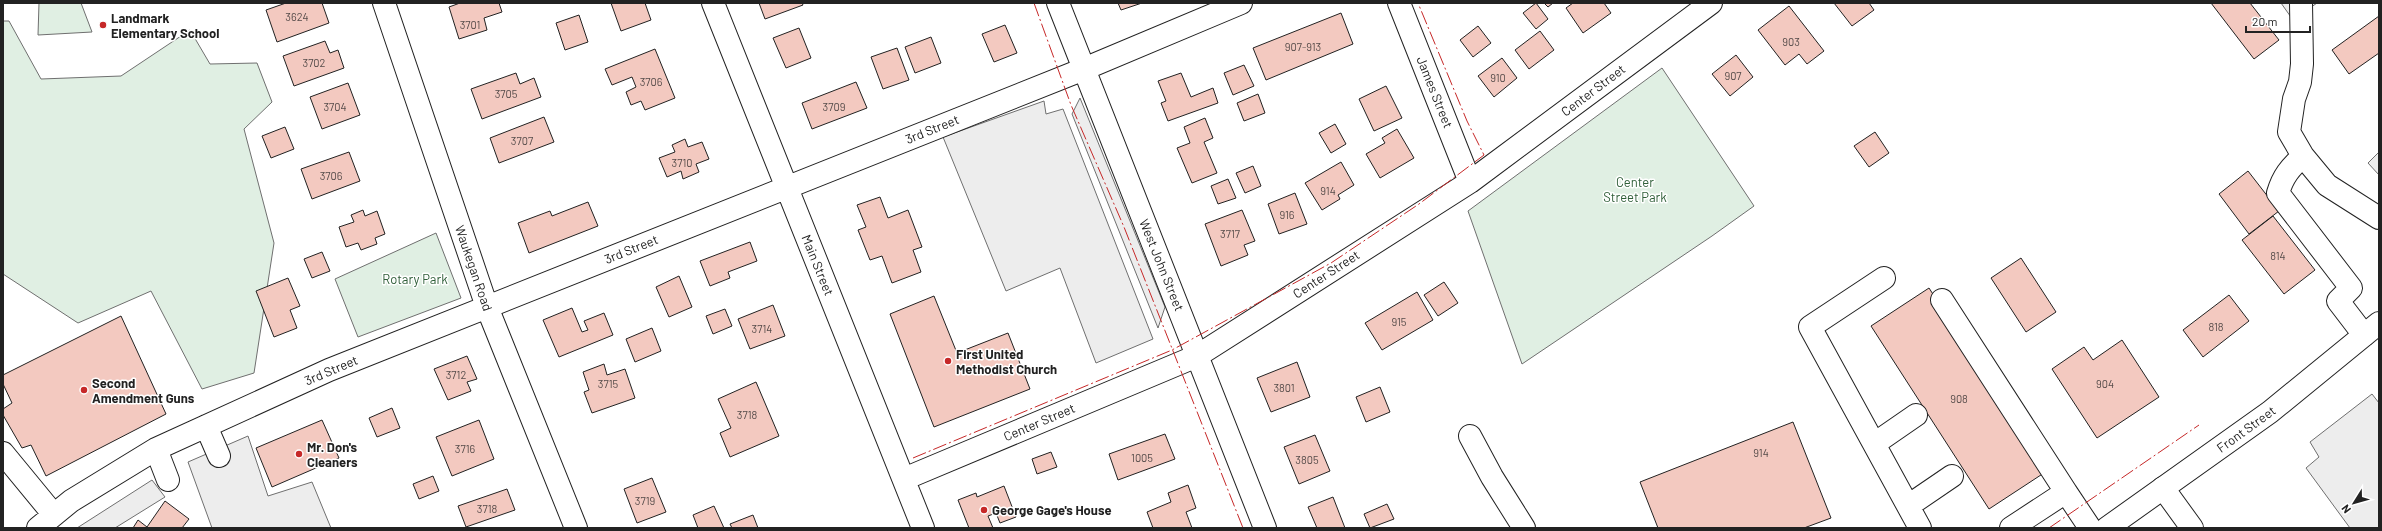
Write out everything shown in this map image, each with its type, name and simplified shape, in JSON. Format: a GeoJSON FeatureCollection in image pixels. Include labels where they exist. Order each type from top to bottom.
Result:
{"type":"FeatureCollection","features":[{"type":"Feature","properties":{"kind":"street","name":"Waukegan Road"},"geometry":{"type":"LineString","coordinates":[[384,3],[487,307],[576,528]]}},
{"type":"Feature","properties":{"kind":"street","name":"Main Street"},"geometry":{"type":"LineString","coordinates":[[712,3],[923,528]]}},
{"type":"Feature","properties":{"kind":"street","name":"West John Street"},"geometry":{"type":"LineString","coordinates":[[1058,3],[1265,528]]}},
{"type":"Feature","properties":{"kind":"street","name":"3rd Street"},"geometry":{"type":"LineString","coordinates":[[46,522],[71,501],[156,449],[330,370],[1084,69],[1241,3]]}},
{"type":"Feature","properties":{"kind":"street","name":"James Street"},"geometry":{"type":"LineString","coordinates":[[1399,3],[1470,182]]}},
{"type":"Feature","properties":{"kind":"street","name":"Center Street"},"geometry":{"type":"LineString","coordinates":[[904,479],[1197,356],[1470,182],[1711,3]]}},
{"type":"Feature","properties":{"kind":"street"},"geometry":{"type":"LineString","coordinates":[[2301,3],[2302,64],[2300,82],[2294,99],[2289,132],[2302,155],[2327,186],[2379,218]]}},
{"type":"Feature","properties":{"kind":"street"},"geometry":{"type":"LineString","coordinates":[[2302,155],[2288,170],[2282,180],[2278,193],[2351,288],[2338,301],[2372,329]]}},
{"type":"Feature","properties":{"kind":"street"},"geometry":{"type":"LineString","coordinates":[[1884,278],[1810,327],[1920,528]]}},
{"type":"Feature","properties":{"kind":"street"},"geometry":{"type":"LineString","coordinates":[[1942,300],[2090,528]]}},
{"type":"Feature","properties":{"kind":"street","name":"Front Street"},"geometry":{"type":"LineString","coordinates":[[2107,528],[2270,412],[2372,329]]}},
{"type":"Feature","properties":{"kind":"street"},"geometry":{"type":"LineString","coordinates":[[1874,444],[1916,415]]}},
{"type":"Feature","properties":{"kind":"street"},"geometry":{"type":"LineString","coordinates":[[206,426],[219,456]]}},
{"type":"Feature","properties":{"kind":"street"},"geometry":{"type":"LineString","coordinates":[[1470,436],[1492,477],[1524,528]]}},
{"type":"Feature","properties":{"kind":"street"},"geometry":{"type":"LineString","coordinates":[[156,449],[168,480]]}},
{"type":"Feature","properties":{"kind":"street"},"geometry":{"type":"LineString","coordinates":[[3,453],[46,522]]}},
{"type":"Feature","properties":{"kind":"street"},"geometry":{"type":"LineString","coordinates":[[1908,506],[1952,476]]}},
{"type":"Feature","properties":{"kind":"street"},"geometry":{"type":"LineString","coordinates":[[2163,488],[2192,528]]}},
{"type":"Feature","properties":{"kind":"street"},"geometry":{"type":"LineString","coordinates":[[2011,528],[2066,492]]}},
{"type":"Feature","properties":{"kind":"green space"},"geometry":{"type":"Polygon","coordinates":[[[39,3],[81,3],[92,32],[38,35],[39,3]]]}},
{"type":"Feature","properties":{"kind":"green space"},"geometry":{"type":"Polygon","coordinates":[[[3,21],[9,21],[41,79],[121,76],[190,30],[210,64],[257,63],[272,102],[244,129],[274,243],[254,373],[202,389],[151,291],[78,323],[3,274],[3,21]]]}},
{"type":"Feature","properties":{"kind":"green space","name":"Center Street Park"},"geometry":{"type":"Polygon","coordinates":[[[1662,68],[1754,206],[1522,364],[1468,211],[1662,68]]]}},
{"type":"Feature","properties":{"kind":"green space","name":"Rotary Park"},"geometry":{"type":"Polygon","coordinates":[[[436,233],[461,298],[358,337],[335,279],[436,233]]]}},
{"type":"Feature","properties":{"kind":"shaded area"},"geometry":{"type":"Polygon","coordinates":[[[2281,3],[2317,3],[2293,20],[2281,3]]]}},
{"type":"Feature","properties":{"kind":"shaded area"},"geometry":{"type":"Polygon","coordinates":[[[1080,98],[1165,307],[1158,328],[1072,114],[1080,98]]]}},
{"type":"Feature","properties":{"kind":"shaded area"},"geometry":{"type":"Polygon","coordinates":[[[1044,101],[1046,114],[1063,109],[1153,339],[1096,363],[1060,268],[1006,291],[943,137],[1044,101]]]}},
{"type":"Feature","properties":{"kind":"shaded area"},"geometry":{"type":"Polygon","coordinates":[[[2379,152],[2379,175],[2368,163],[2379,152]]]}},
{"type":"Feature","properties":{"kind":"shaded area"},"geometry":{"type":"Polygon","coordinates":[[[2372,394],[2379,403],[2379,528],[2350,528],[2306,468],[2319,457],[2310,442],[2372,394]]]}},
{"type":"Feature","properties":{"kind":"shaded area"},"geometry":{"type":"Polygon","coordinates":[[[248,436],[268,496],[312,482],[331,528],[212,528],[188,462],[248,436]]]}},
{"type":"Feature","properties":{"kind":"shaded area"},"geometry":{"type":"Polygon","coordinates":[[[152,480],[165,497],[115,528],[77,528],[152,480]]]}},
{"type":"Feature","properties":{"kind":"building"},"geometry":{"type":"Polygon","coordinates":[[[286,3],[322,3],[329,23],[277,42],[266,10],[286,3]]]}},
{"type":"Feature","properties":{"kind":"building"},"geometry":{"type":"Polygon","coordinates":[[[460,3],[499,3],[502,12],[484,18],[487,30],[459,39],[449,7],[460,3]]]}},
{"type":"Feature","properties":{"kind":"building"},"geometry":{"type":"Polygon","coordinates":[[[611,3],[645,3],[651,20],[621,31],[611,3]]]}},
{"type":"Feature","properties":{"kind":"building"},"geometry":{"type":"Polygon","coordinates":[[[759,3],[802,3],[803,5],[765,19],[759,3]]]}},
{"type":"Feature","properties":{"kind":"building"},"geometry":{"type":"Polygon","coordinates":[[[1118,3],[1142,3],[1121,10],[1118,3]]]}},
{"type":"Feature","properties":{"kind":"building"},"geometry":{"type":"Polygon","coordinates":[[[1536,3],[1548,19],[1536,29],[1523,13],[1536,3]]]}},
{"type":"Feature","properties":{"kind":"building"},"geometry":{"type":"Polygon","coordinates":[[[1544,3],[1553,3],[1548,7],[1544,3]]]}},
{"type":"Feature","properties":{"kind":"building"},"geometry":{"type":"Polygon","coordinates":[[[1573,3],[1604,3],[1611,13],[1583,33],[1566,8],[1573,3]]]}},
{"type":"Feature","properties":{"kind":"building"},"geometry":{"type":"Polygon","coordinates":[[[1834,3],[1869,3],[1874,10],[1852,26],[1834,3]]]}},
{"type":"Feature","properties":{"kind":"building"},"geometry":{"type":"Polygon","coordinates":[[[2211,3],[2250,3],[2279,40],[2254,59],[2211,3]]]}},
{"type":"Feature","properties":{"kind":"building"},"geometry":{"type":"Polygon","coordinates":[[[1789,6],[1824,51],[1807,64],[1799,54],[1785,65],[1758,30],[1789,6]]]}},
{"type":"Feature","properties":{"kind":"building"},"geometry":{"type":"Polygon","coordinates":[[[1341,13],[1353,44],[1266,80],[1253,48],[1341,13]]]}},
{"type":"Feature","properties":{"kind":"building"},"geometry":{"type":"Polygon","coordinates":[[[579,15],[588,42],[565,50],[556,23],[579,15]]]}},
{"type":"Feature","properties":{"kind":"building"},"geometry":{"type":"Polygon","coordinates":[[[2379,16],[2379,53],[2349,74],[2332,50],[2379,16]]]}},
{"type":"Feature","properties":{"kind":"building"},"geometry":{"type":"Polygon","coordinates":[[[1005,25],[1017,53],[994,62],[982,34],[1005,25]]]}},
{"type":"Feature","properties":{"kind":"building"},"geometry":{"type":"Polygon","coordinates":[[[1478,26],[1491,43],[1473,57],[1460,40],[1478,26]]]}},
{"type":"Feature","properties":{"kind":"building"},"geometry":{"type":"Polygon","coordinates":[[[799,28],[811,58],[786,68],[773,38],[799,28]]]}},
{"type":"Feature","properties":{"kind":"building"},"geometry":{"type":"Polygon","coordinates":[[[1540,31],[1554,50],[1529,69],[1515,50],[1540,31]]]}},
{"type":"Feature","properties":{"kind":"building"},"geometry":{"type":"Polygon","coordinates":[[[931,37],[941,63],[915,73],[905,47],[931,37]]]}},
{"type":"Feature","properties":{"kind":"building"},"geometry":{"type":"Polygon","coordinates":[[[325,41],[330,53],[338,50],[344,68],[294,86],[283,56],[325,41]]]}},
{"type":"Feature","properties":{"kind":"building"},"geometry":{"type":"Polygon","coordinates":[[[897,48],[909,80],[883,89],[871,57],[897,48]]]}},
{"type":"Feature","properties":{"kind":"building"},"geometry":{"type":"Polygon","coordinates":[[[655,49],[675,98],[645,110],[641,101],[631,105],[626,92],[636,87],[632,77],[612,85],[605,69],[655,49]]]}},
{"type":"Feature","properties":{"kind":"building"},"geometry":{"type":"Polygon","coordinates":[[[1736,55],[1753,77],[1730,96],[1712,74],[1736,55]]]}},
{"type":"Feature","properties":{"kind":"building"},"geometry":{"type":"Polygon","coordinates":[[[1502,58],[1517,78],[1494,97],[1478,76],[1502,58]]]}},
{"type":"Feature","properties":{"kind":"building"},"geometry":{"type":"Polygon","coordinates":[[[1244,65],[1254,86],[1233,95],[1224,73],[1244,65]]]}},
{"type":"Feature","properties":{"kind":"building"},"geometry":{"type":"Polygon","coordinates":[[[516,73],[520,84],[534,78],[541,97],[482,119],[471,89],[516,73]]]}},
{"type":"Feature","properties":{"kind":"building"},"geometry":{"type":"Polygon","coordinates":[[[1181,73],[1191,97],[1213,88],[1218,103],[1168,121],[1161,103],[1166,101],[1158,81],[1181,73]]]}},
{"type":"Feature","properties":{"kind":"building"},"geometry":{"type":"Polygon","coordinates":[[[856,82],[867,108],[812,129],[802,103],[856,82]]]}},
{"type":"Feature","properties":{"kind":"building"},"geometry":{"type":"Polygon","coordinates":[[[348,83],[360,115],[322,129],[310,97],[348,83]]]}},
{"type":"Feature","properties":{"kind":"building"},"geometry":{"type":"Polygon","coordinates":[[[1386,86],[1402,118],[1374,131],[1359,99],[1386,86]]]}},
{"type":"Feature","properties":{"kind":"building"},"geometry":{"type":"Polygon","coordinates":[[[1258,94],[1265,113],[1244,121],[1237,103],[1258,94]]]}},
{"type":"Feature","properties":{"kind":"building"},"geometry":{"type":"Polygon","coordinates":[[[544,117],[554,142],[499,163],[490,138],[544,117]]]}},
{"type":"Feature","properties":{"kind":"building"},"geometry":{"type":"Polygon","coordinates":[[[1205,118],[1213,138],[1204,142],[1217,173],[1192,183],[1177,148],[1190,143],[1184,127],[1205,118]]]}},
{"type":"Feature","properties":{"kind":"building"},"geometry":{"type":"Polygon","coordinates":[[[1335,124],[1346,144],[1331,153],[1319,133],[1335,124]]]}},
{"type":"Feature","properties":{"kind":"building"},"geometry":{"type":"Polygon","coordinates":[[[285,127],[294,149],[271,158],[262,136],[285,127]]]}},
{"type":"Feature","properties":{"kind":"building"},"geometry":{"type":"Polygon","coordinates":[[[1397,129],[1414,158],[1380,178],[1366,154],[1385,143],[1382,138],[1397,129]]]}},
{"type":"Feature","properties":{"kind":"building"},"geometry":{"type":"Polygon","coordinates":[[[1875,132],[1889,153],[1869,167],[1854,146],[1875,132]]]}},
{"type":"Feature","properties":{"kind":"building"},"geometry":{"type":"Polygon","coordinates":[[[685,139],[688,147],[702,142],[709,159],[696,164],[699,172],[683,179],[681,171],[667,177],[659,158],[675,152],[672,145],[685,139]]]}},
{"type":"Feature","properties":{"kind":"building"},"geometry":{"type":"Polygon","coordinates":[[[349,152],[360,181],[312,199],[301,169],[349,152]]]}},
{"type":"Feature","properties":{"kind":"building"},"geometry":{"type":"Polygon","coordinates":[[[1341,162],[1354,185],[1338,195],[1340,199],[1322,210],[1305,183],[1341,162]]]}},
{"type":"Feature","properties":{"kind":"building"},"geometry":{"type":"Polygon","coordinates":[[[1253,166],[1261,186],[1245,193],[1236,173],[1253,166]]]}},
{"type":"Feature","properties":{"kind":"building"},"geometry":{"type":"Polygon","coordinates":[[[2248,171],[2279,211],[2249,234],[2219,194],[2248,171]]]}},
{"type":"Feature","properties":{"kind":"building"},"geometry":{"type":"Polygon","coordinates":[[[1228,179],[1236,198],[1218,204],[1211,186],[1228,179]]]}},
{"type":"Feature","properties":{"kind":"building"},"geometry":{"type":"Polygon","coordinates":[[[1295,193],[1307,224],[1279,234],[1268,204],[1295,193]]]}},
{"type":"Feature","properties":{"kind":"building"},"geometry":{"type":"Polygon","coordinates":[[[880,197],[888,218],[908,210],[922,247],[913,250],[921,272],[892,283],[882,256],[870,260],[858,230],[866,227],[857,205],[880,197]]]}},
{"type":"Feature","properties":{"kind":"building"},"geometry":{"type":"Polygon","coordinates":[[[588,202],[598,226],[529,253],[518,223],[550,211],[552,216],[588,202]]]}},
{"type":"Feature","properties":{"kind":"building"},"geometry":{"type":"Polygon","coordinates":[[[363,210],[365,216],[377,211],[385,234],[375,238],[377,244],[361,250],[358,243],[346,247],[339,227],[354,222],[351,215],[363,210]]]}},
{"type":"Feature","properties":{"kind":"building"},"geometry":{"type":"Polygon","coordinates":[[[1242,210],[1255,241],[1244,245],[1248,255],[1221,266],[1205,224],[1242,210]]]}},
{"type":"Feature","properties":{"kind":"building"},"geometry":{"type":"Polygon","coordinates":[[[2273,216],[2315,270],[2284,294],[2242,240],[2273,216]]]}},
{"type":"Feature","properties":{"kind":"building"},"geometry":{"type":"Polygon","coordinates":[[[750,242],[757,261],[728,272],[730,278],[710,286],[700,261],[750,242]]]}},
{"type":"Feature","properties":{"kind":"building"},"geometry":{"type":"Polygon","coordinates":[[[322,252],[330,271],[312,278],[304,259],[322,252]]]}},
{"type":"Feature","properties":{"kind":"building"},"geometry":{"type":"Polygon","coordinates":[[[2021,258],[2056,312],[2026,332],[1991,278],[2021,258]]]}},
{"type":"Feature","properties":{"kind":"building"},"geometry":{"type":"Polygon","coordinates":[[[679,276],[692,307],[669,317],[656,287],[679,276]]]}},
{"type":"Feature","properties":{"kind":"building"},"geometry":{"type":"Polygon","coordinates":[[[288,278],[300,306],[290,310],[297,328],[274,337],[256,291],[288,278]]]}},
{"type":"Feature","properties":{"kind":"building"},"geometry":{"type":"Polygon","coordinates":[[[1444,282],[1458,303],[1438,316],[1424,295],[1444,282]]]}},
{"type":"Feature","properties":{"kind":"building"},"geometry":{"type":"Polygon","coordinates":[[[1929,288],[2047,471],[1989,509],[1871,326],[1929,288]]]}},
{"type":"Feature","properties":{"kind":"building"},"geometry":{"type":"Polygon","coordinates":[[[1417,292],[1433,320],[1382,350],[1365,323],[1417,292]]]}},
{"type":"Feature","properties":{"kind":"building"},"geometry":{"type":"Polygon","coordinates":[[[2229,295],[2249,321],[2203,357],[2183,330],[2229,295]]]}},
{"type":"Feature","properties":{"kind":"building"},"geometry":{"type":"Polygon","coordinates":[[[934,296],[957,353],[1008,333],[1030,389],[934,427],[890,314],[934,296]]]}},
{"type":"Feature","properties":{"kind":"building"},"geometry":{"type":"Polygon","coordinates":[[[773,305],[785,336],[750,349],[738,319],[773,305]]]}},
{"type":"Feature","properties":{"kind":"building"},"geometry":{"type":"Polygon","coordinates":[[[572,308],[582,332],[588,330],[584,321],[604,313],[613,335],[559,357],[543,320],[572,308]]]}},
{"type":"Feature","properties":{"kind":"building"},"geometry":{"type":"Polygon","coordinates":[[[725,309],[732,326],[713,334],[706,316],[725,309]]]}},
{"type":"Feature","properties":{"kind":"building"},"geometry":{"type":"Polygon","coordinates":[[[121,316],[166,414],[46,476],[31,445],[22,448],[3,415],[3,409],[12,403],[3,384],[3,375],[121,316]]]}},
{"type":"Feature","properties":{"kind":"building"},"geometry":{"type":"Polygon","coordinates":[[[652,328],[661,351],[635,362],[626,339],[652,328]]]}},
{"type":"Feature","properties":{"kind":"building"},"geometry":{"type":"Polygon","coordinates":[[[2122,340],[2159,397],[2097,438],[2052,369],[2084,347],[2093,360],[2122,340]]]}},
{"type":"Feature","properties":{"kind":"building"},"geometry":{"type":"Polygon","coordinates":[[[467,356],[477,379],[467,382],[471,391],[448,400],[434,369],[467,356]]]}},
{"type":"Feature","properties":{"kind":"building"},"geometry":{"type":"Polygon","coordinates":[[[1297,362],[1310,397],[1271,412],[1257,378],[1297,362]]]}},
{"type":"Feature","properties":{"kind":"building"},"geometry":{"type":"Polygon","coordinates":[[[604,364],[607,375],[625,369],[635,398],[592,413],[584,392],[589,390],[583,372],[604,364]]]}},
{"type":"Feature","properties":{"kind":"building"},"geometry":{"type":"Polygon","coordinates":[[[756,382],[779,436],[730,457],[720,433],[731,428],[718,399],[756,382]]]}},
{"type":"Feature","properties":{"kind":"building"},"geometry":{"type":"Polygon","coordinates":[[[1380,387],[1390,412],[1366,422],[1356,397],[1380,387]]]}},
{"type":"Feature","properties":{"kind":"building"},"geometry":{"type":"Polygon","coordinates":[[[392,408],[400,428],[377,437],[369,418],[392,408]]]}},
{"type":"Feature","properties":{"kind":"building"},"geometry":{"type":"Polygon","coordinates":[[[322,420],[339,458],[272,487],[256,448],[322,420]]]}},
{"type":"Feature","properties":{"kind":"building"},"geometry":{"type":"Polygon","coordinates":[[[479,420],[494,459],[452,476],[436,437],[479,420]]]}},
{"type":"Feature","properties":{"kind":"building"},"geometry":{"type":"Polygon","coordinates":[[[1793,422],[1831,518],[1804,528],[1658,528],[1640,482],[1793,422]]]}},
{"type":"Feature","properties":{"kind":"building"},"geometry":{"type":"Polygon","coordinates":[[[1165,434],[1175,459],[1118,480],[1109,454],[1165,434]]]}},
{"type":"Feature","properties":{"kind":"building"},"geometry":{"type":"Polygon","coordinates":[[[1315,435],[1330,471],[1299,484],[1284,447],[1315,435]]]}},
{"type":"Feature","properties":{"kind":"building"},"geometry":{"type":"Polygon","coordinates":[[[1051,452],[1057,467],[1037,474],[1032,459],[1051,452]]]}},
{"type":"Feature","properties":{"kind":"building"},"geometry":{"type":"Polygon","coordinates":[[[433,476],[439,491],[419,499],[413,484],[433,476]]]}},
{"type":"Feature","properties":{"kind":"building"},"geometry":{"type":"Polygon","coordinates":[[[652,478],[666,512],[637,523],[624,489],[652,478]]]}},
{"type":"Feature","properties":{"kind":"building"},"geometry":{"type":"Polygon","coordinates":[[[1188,485],[1196,508],[1186,512],[1192,528],[1153,528],[1147,512],[1171,502],[1168,493],[1188,485]]]}},
{"type":"Feature","properties":{"kind":"building"},"geometry":{"type":"Polygon","coordinates":[[[1004,486],[1016,517],[1000,523],[996,513],[988,516],[993,528],[969,528],[958,500],[976,493],[977,497],[1004,486]]]}},
{"type":"Feature","properties":{"kind":"building"},"geometry":{"type":"Polygon","coordinates":[[[507,489],[515,510],[466,527],[458,506],[507,489]]]}},
{"type":"Feature","properties":{"kind":"building"},"geometry":{"type":"Polygon","coordinates":[[[1333,497],[1345,528],[1317,528],[1308,507],[1333,497]]]}},
{"type":"Feature","properties":{"kind":"building"},"geometry":{"type":"Polygon","coordinates":[[[165,501],[189,519],[182,528],[133,528],[138,520],[147,527],[165,501]]]}},
{"type":"Feature","properties":{"kind":"building"},"geometry":{"type":"Polygon","coordinates":[[[1387,504],[1394,519],[1370,528],[1364,514],[1387,504]]]}},
{"type":"Feature","properties":{"kind":"building"},"geometry":{"type":"Polygon","coordinates":[[[714,506],[724,528],[698,528],[693,515],[714,506]]]}},
{"type":"Feature","properties":{"kind":"building"},"geometry":{"type":"Polygon","coordinates":[[[753,515],[758,528],[732,528],[730,524],[753,515]]]}},
{"type":"Feature","properties":{"kind":"power"},"geometry":{"type":"LineString","coordinates":[[1034,3],[1071,105],[1124,227],[1243,528]]}},
{"type":"Feature","properties":{"kind":"power"},"geometry":{"type":"LineString","coordinates":[[913,458],[1172,350],[1331,263],[1419,204],[1484,155],[1467,121],[1418,3]]}},
{"type":"Feature","properties":{"kind":"power"},"geometry":{"type":"LineString","coordinates":[[2049,528],[2199,425]]}},
{"type":"Feature","properties":{"kind":"place","name":"Landmark Elementary School"},"geometry":{"type":"Point","coordinates":[103,25]}},
{"type":"Feature","properties":{"kind":"place","name":"First United Methodist Church"},"geometry":{"type":"Point","coordinates":[948,361]}},
{"type":"Feature","properties":{"kind":"place","name":"Second Amendment Guns"},"geometry":{"type":"Point","coordinates":[84,390]}},
{"type":"Feature","properties":{"kind":"place","name":"Mr. Don's Cleaners"},"geometry":{"type":"Point","coordinates":[299,454]}},
{"type":"Feature","properties":{"kind":"place","name":"George Gage's House"},"geometry":{"type":"Point","coordinates":[984,510]}}]}
